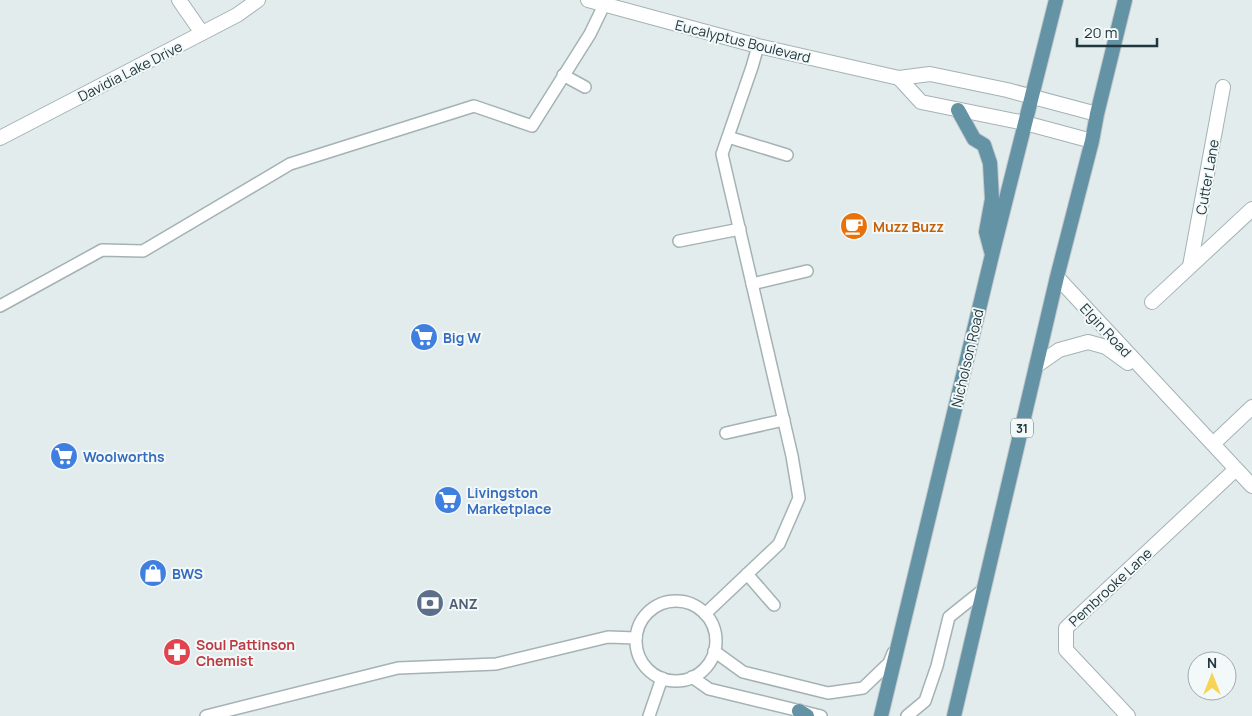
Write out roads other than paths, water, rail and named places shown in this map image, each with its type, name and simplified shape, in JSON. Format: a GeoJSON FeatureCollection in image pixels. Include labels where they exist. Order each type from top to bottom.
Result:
{"type":"FeatureCollection","features":[{"type":"Feature","properties":{"kind":"main road","name":"Nicholson Road"},"geometry":{"type":"LineString","coordinates":[[881,716],[992,255],[1056,0]]}},
{"type":"Feature","properties":{"kind":"main road","name":"31"},"geometry":{"type":"LineString","coordinates":[[954,716],[1057,277],[1125,0]]}},
{"type":"Feature","properties":{"kind":"main road"},"geometry":{"type":"LineString","coordinates":[[958,110],[974,139],[984,145],[990,163],[992,199],[986,232],[992,255]]}},
{"type":"Feature","properties":{"kind":"street"},"geometry":{"type":"LineString","coordinates":[[179,0],[202,33]]}},
{"type":"Feature","properties":{"kind":"street","name":"Davidia Lake Drive"},"geometry":{"type":"LineString","coordinates":[[0,138],[237,15],[258,0]]}},
{"type":"Feature","properties":{"kind":"street","name":"Eucalyptus Boulevard"},"geometry":{"type":"LineString","coordinates":[[588,0],[758,46],[899,78],[930,74],[1007,90],[1097,114]]}},
{"type":"Feature","properties":{"kind":"street"},"geometry":{"type":"LineString","coordinates":[[899,78],[921,102],[1025,123],[1092,140]]}},
{"type":"Feature","properties":{"kind":"street","name":"Cutter Lane"},"geometry":{"type":"LineString","coordinates":[[1190,266],[1223,88]]}},
{"type":"Feature","properties":{"kind":"street"},"geometry":{"type":"LineString","coordinates":[[1152,302],[1252,209]]}},
{"type":"Feature","properties":{"kind":"street","name":"Elgin Road"},"geometry":{"type":"LineString","coordinates":[[1057,277],[1252,486]]}},
{"type":"Feature","properties":{"kind":"street","name":"Elgin Road"},"geometry":{"type":"LineString","coordinates":[[1036,366],[1059,350],[1088,342],[1106,347],[1155,383]]}},
{"type":"Feature","properties":{"kind":"street"},"geometry":{"type":"LineString","coordinates":[[1213,444],[1252,408]]}},
{"type":"Feature","properties":{"kind":"street","name":"Pembrooke Lane"},"geometry":{"type":"LineString","coordinates":[[1128,716],[1066,650],[1066,628],[1236,469]]}},
{"type":"Feature","properties":{"kind":"lane"},"geometry":{"type":"LineString","coordinates":[[0,306],[102,250],[143,252],[290,164],[474,106],[532,126],[590,34],[604,5]]}},
{"type":"Feature","properties":{"kind":"lane"},"geometry":{"type":"LineString","coordinates":[[704,614],[779,544],[799,498],[784,420],[722,154],[758,46]]}},
{"type":"Feature","properties":{"kind":"lane"},"geometry":{"type":"LineString","coordinates":[[563,76],[585,87]]}},
{"type":"Feature","properties":{"kind":"lane"},"geometry":{"type":"LineString","coordinates":[[728,136],[787,155]]}},
{"type":"Feature","properties":{"kind":"lane"},"geometry":{"type":"LineString","coordinates":[[680,241],[740,229]]}},
{"type":"Feature","properties":{"kind":"lane"},"geometry":{"type":"LineString","coordinates":[[752,284],[807,271]]}},
{"type":"Feature","properties":{"kind":"lane"},"geometry":{"type":"LineString","coordinates":[[726,433],[784,420]]}},
{"type":"Feature","properties":{"kind":"lane"},"geometry":{"type":"LineString","coordinates":[[747,574],[774,605]]}},
{"type":"Feature","properties":{"kind":"lane"},"geometry":{"type":"LineString","coordinates":[[907,716],[925,701],[937,666],[949,616],[984,589]]}},
{"type":"Feature","properties":{"kind":"lane"},"geometry":{"type":"LineString","coordinates":[[678,601],[691,604],[704,614],[711,623],[716,645],[712,658],[704,670],[680,681],[666,680],[649,671],[640,660],[636,647],[636,638],[636,633],[642,620],[651,609],[664,603],[678,601]]}},
{"type":"Feature","properties":{"kind":"lane"},"geometry":{"type":"LineString","coordinates":[[206,716],[398,668],[496,664],[608,636],[636,638]]}},
{"type":"Feature","properties":{"kind":"lane"},"geometry":{"type":"LineString","coordinates":[[714,651],[743,672],[828,693],[863,688],[889,663],[900,639]]}},
{"type":"Feature","properties":{"kind":"lane"},"geometry":{"type":"LineString","coordinates":[[692,677],[709,689],[803,714],[821,716]]}},
{"type":"Feature","properties":{"kind":"lane"},"geometry":{"type":"LineString","coordinates":[[648,716],[662,678]]}},
{"type":"Feature","properties":{"kind":"place","name":"Muzz Buzz"},"geometry":{"type":"Point","coordinates":[854,226]}},
{"type":"Feature","properties":{"kind":"place","name":"Big W"},"geometry":{"type":"Point","coordinates":[424,337]}},
{"type":"Feature","properties":{"kind":"place","name":"Woolworths"},"geometry":{"type":"Point","coordinates":[64,456]}},
{"type":"Feature","properties":{"kind":"place","name":"Livingston Marketplace"},"geometry":{"type":"Point","coordinates":[448,500]}},
{"type":"Feature","properties":{"kind":"place","name":"BWS"},"geometry":{"type":"Point","coordinates":[153,573]}},
{"type":"Feature","properties":{"kind":"place","name":"ANZ"},"geometry":{"type":"Point","coordinates":[430,603]}},
{"type":"Feature","properties":{"kind":"place","name":"Soul Pattinson Chemist"},"geometry":{"type":"Point","coordinates":[177,652]}}]}
